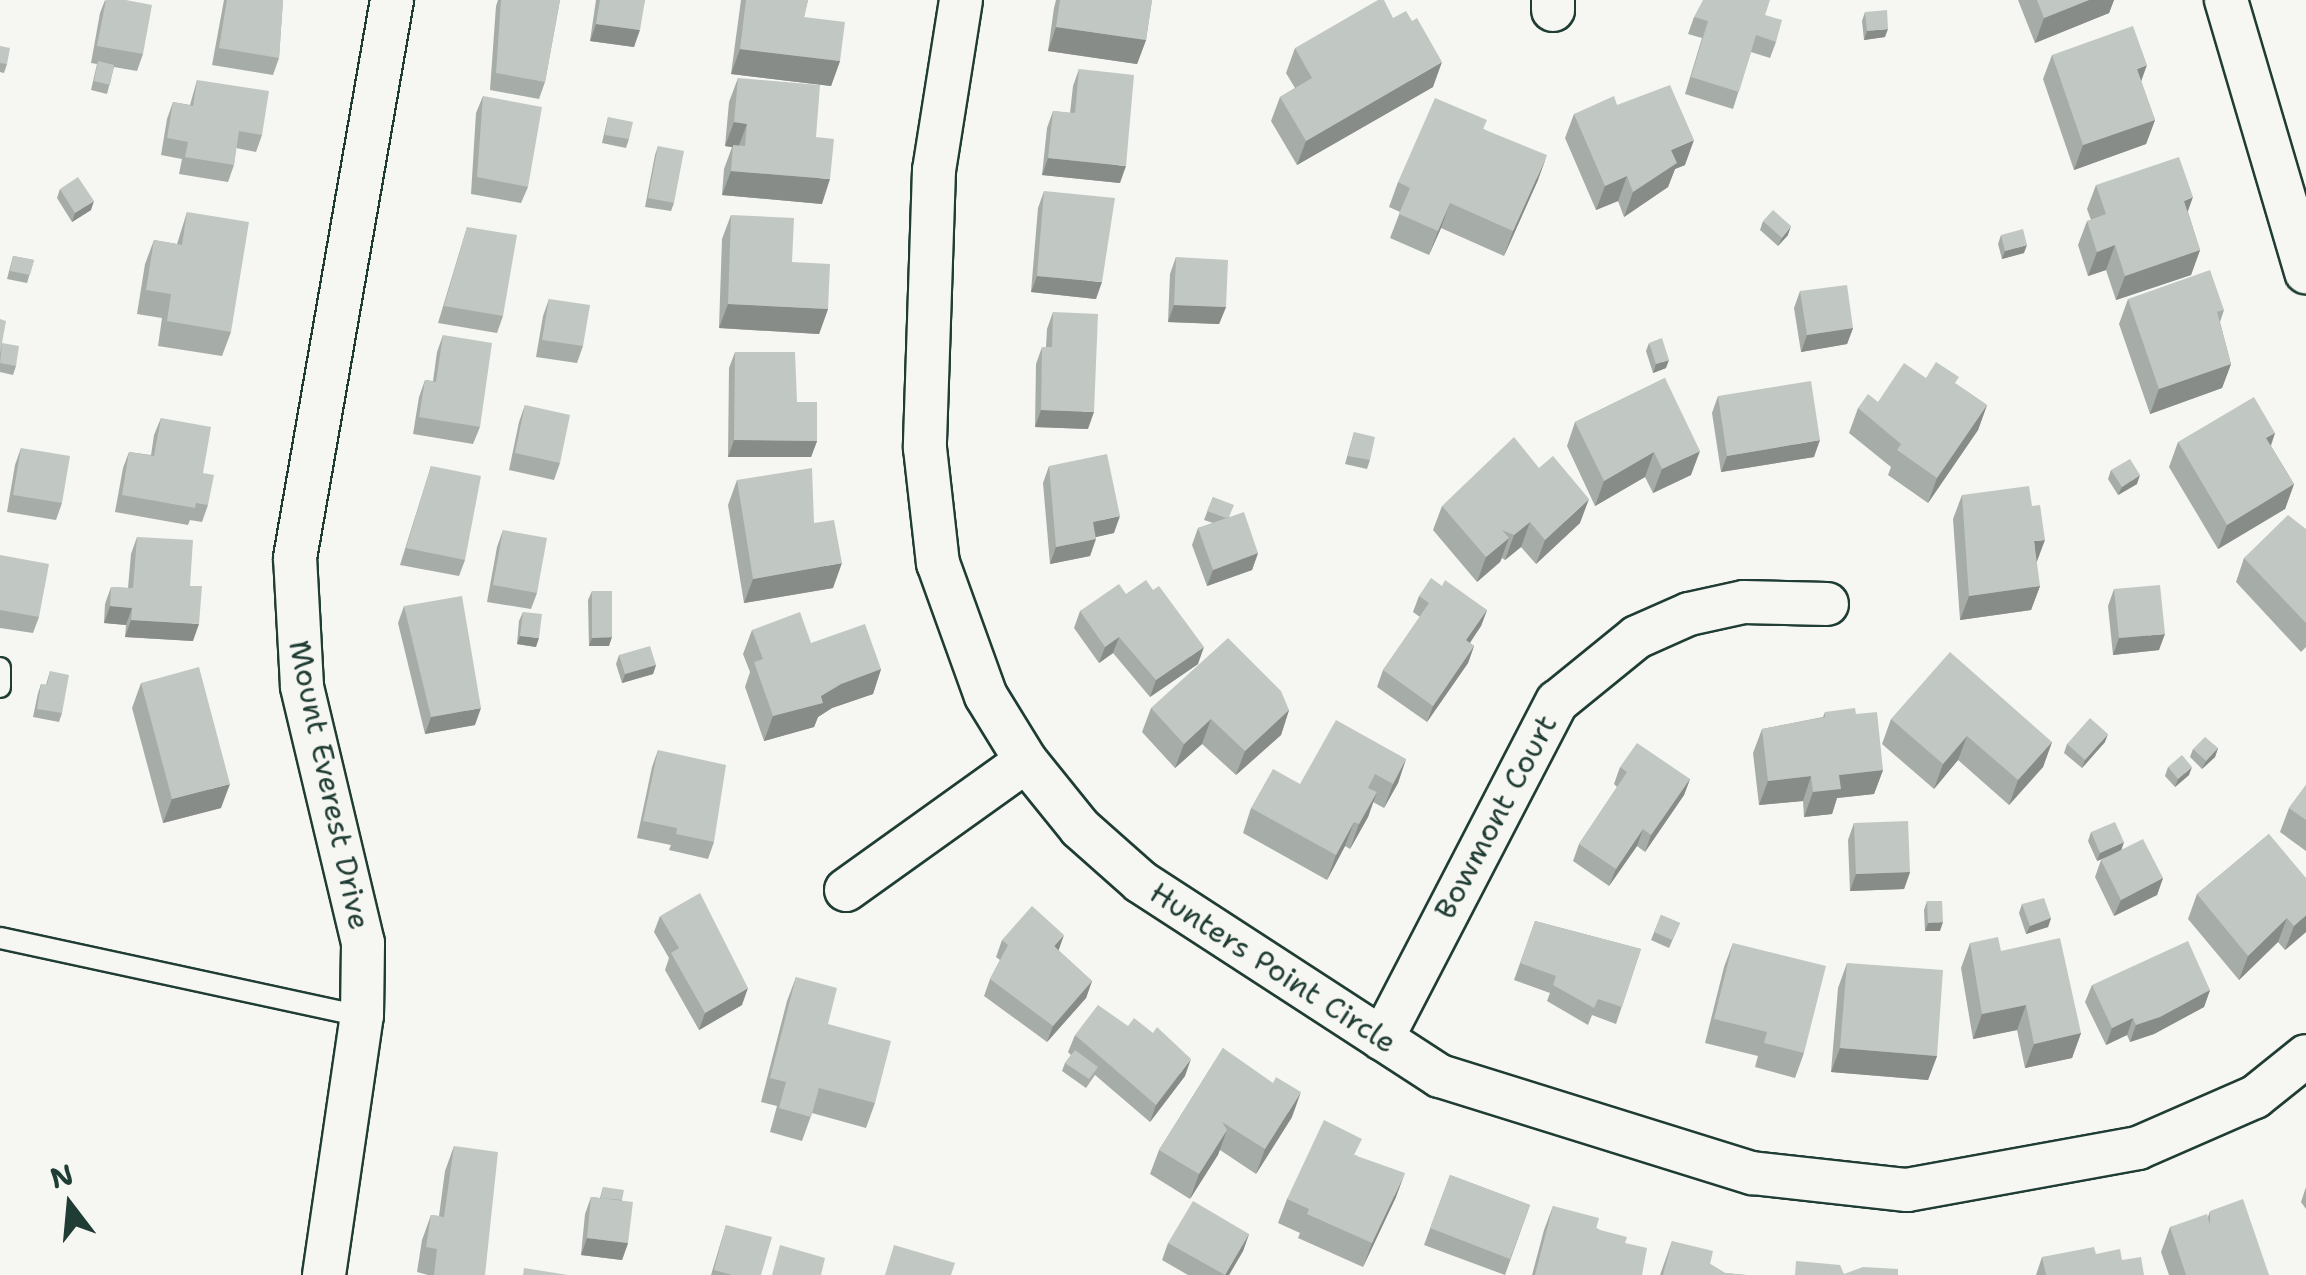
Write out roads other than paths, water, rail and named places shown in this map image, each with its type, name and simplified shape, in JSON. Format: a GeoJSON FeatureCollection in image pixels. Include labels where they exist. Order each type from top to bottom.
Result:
{"type":"FeatureCollection","features":[{"type":"Feature","properties":{"kind":"street","name":"Mount Everest Drive"},"geometry":{"type":"LineString","coordinates":[[324,1275],[362,1016],[363,943],[302,686],[294,558],[392,0]]}},
{"type":"Feature","properties":{"kind":"street","name":"Hunters Point Circle"},"geometry":{"type":"LineString","coordinates":[[961,0],[934,170],[927,490],[958,631],[1026,761],[1080,828],[1141,882],[1440,1076],[1752,1173],[1907,1190],[2138,1148],[2255,1097],[2306,1056]]}},
{"type":"Feature","properties":{"kind":"street"},"geometry":{"type":"LineString","coordinates":[[2226,0],[2306,272]]}},
{"type":"Feature","properties":{"kind":"street","name":"Bowmont Court"},"geometry":{"type":"LineString","coordinates":[[1382,1039],[1543,721],[1593,667],[1689,614],[1744,602],[1826,604]]}},
{"type":"Feature","properties":{"kind":"street"},"geometry":{"type":"LineString","coordinates":[[846,890],[1026,761]]}},
{"type":"Feature","properties":{"kind":"lane"},"geometry":{"type":"LineString","coordinates":[[0,668],[0,687]]}},
{"type":"Feature","properties":{"kind":"lane"},"geometry":{"type":"LineString","coordinates":[[0,938],[362,1016]]}}]}
